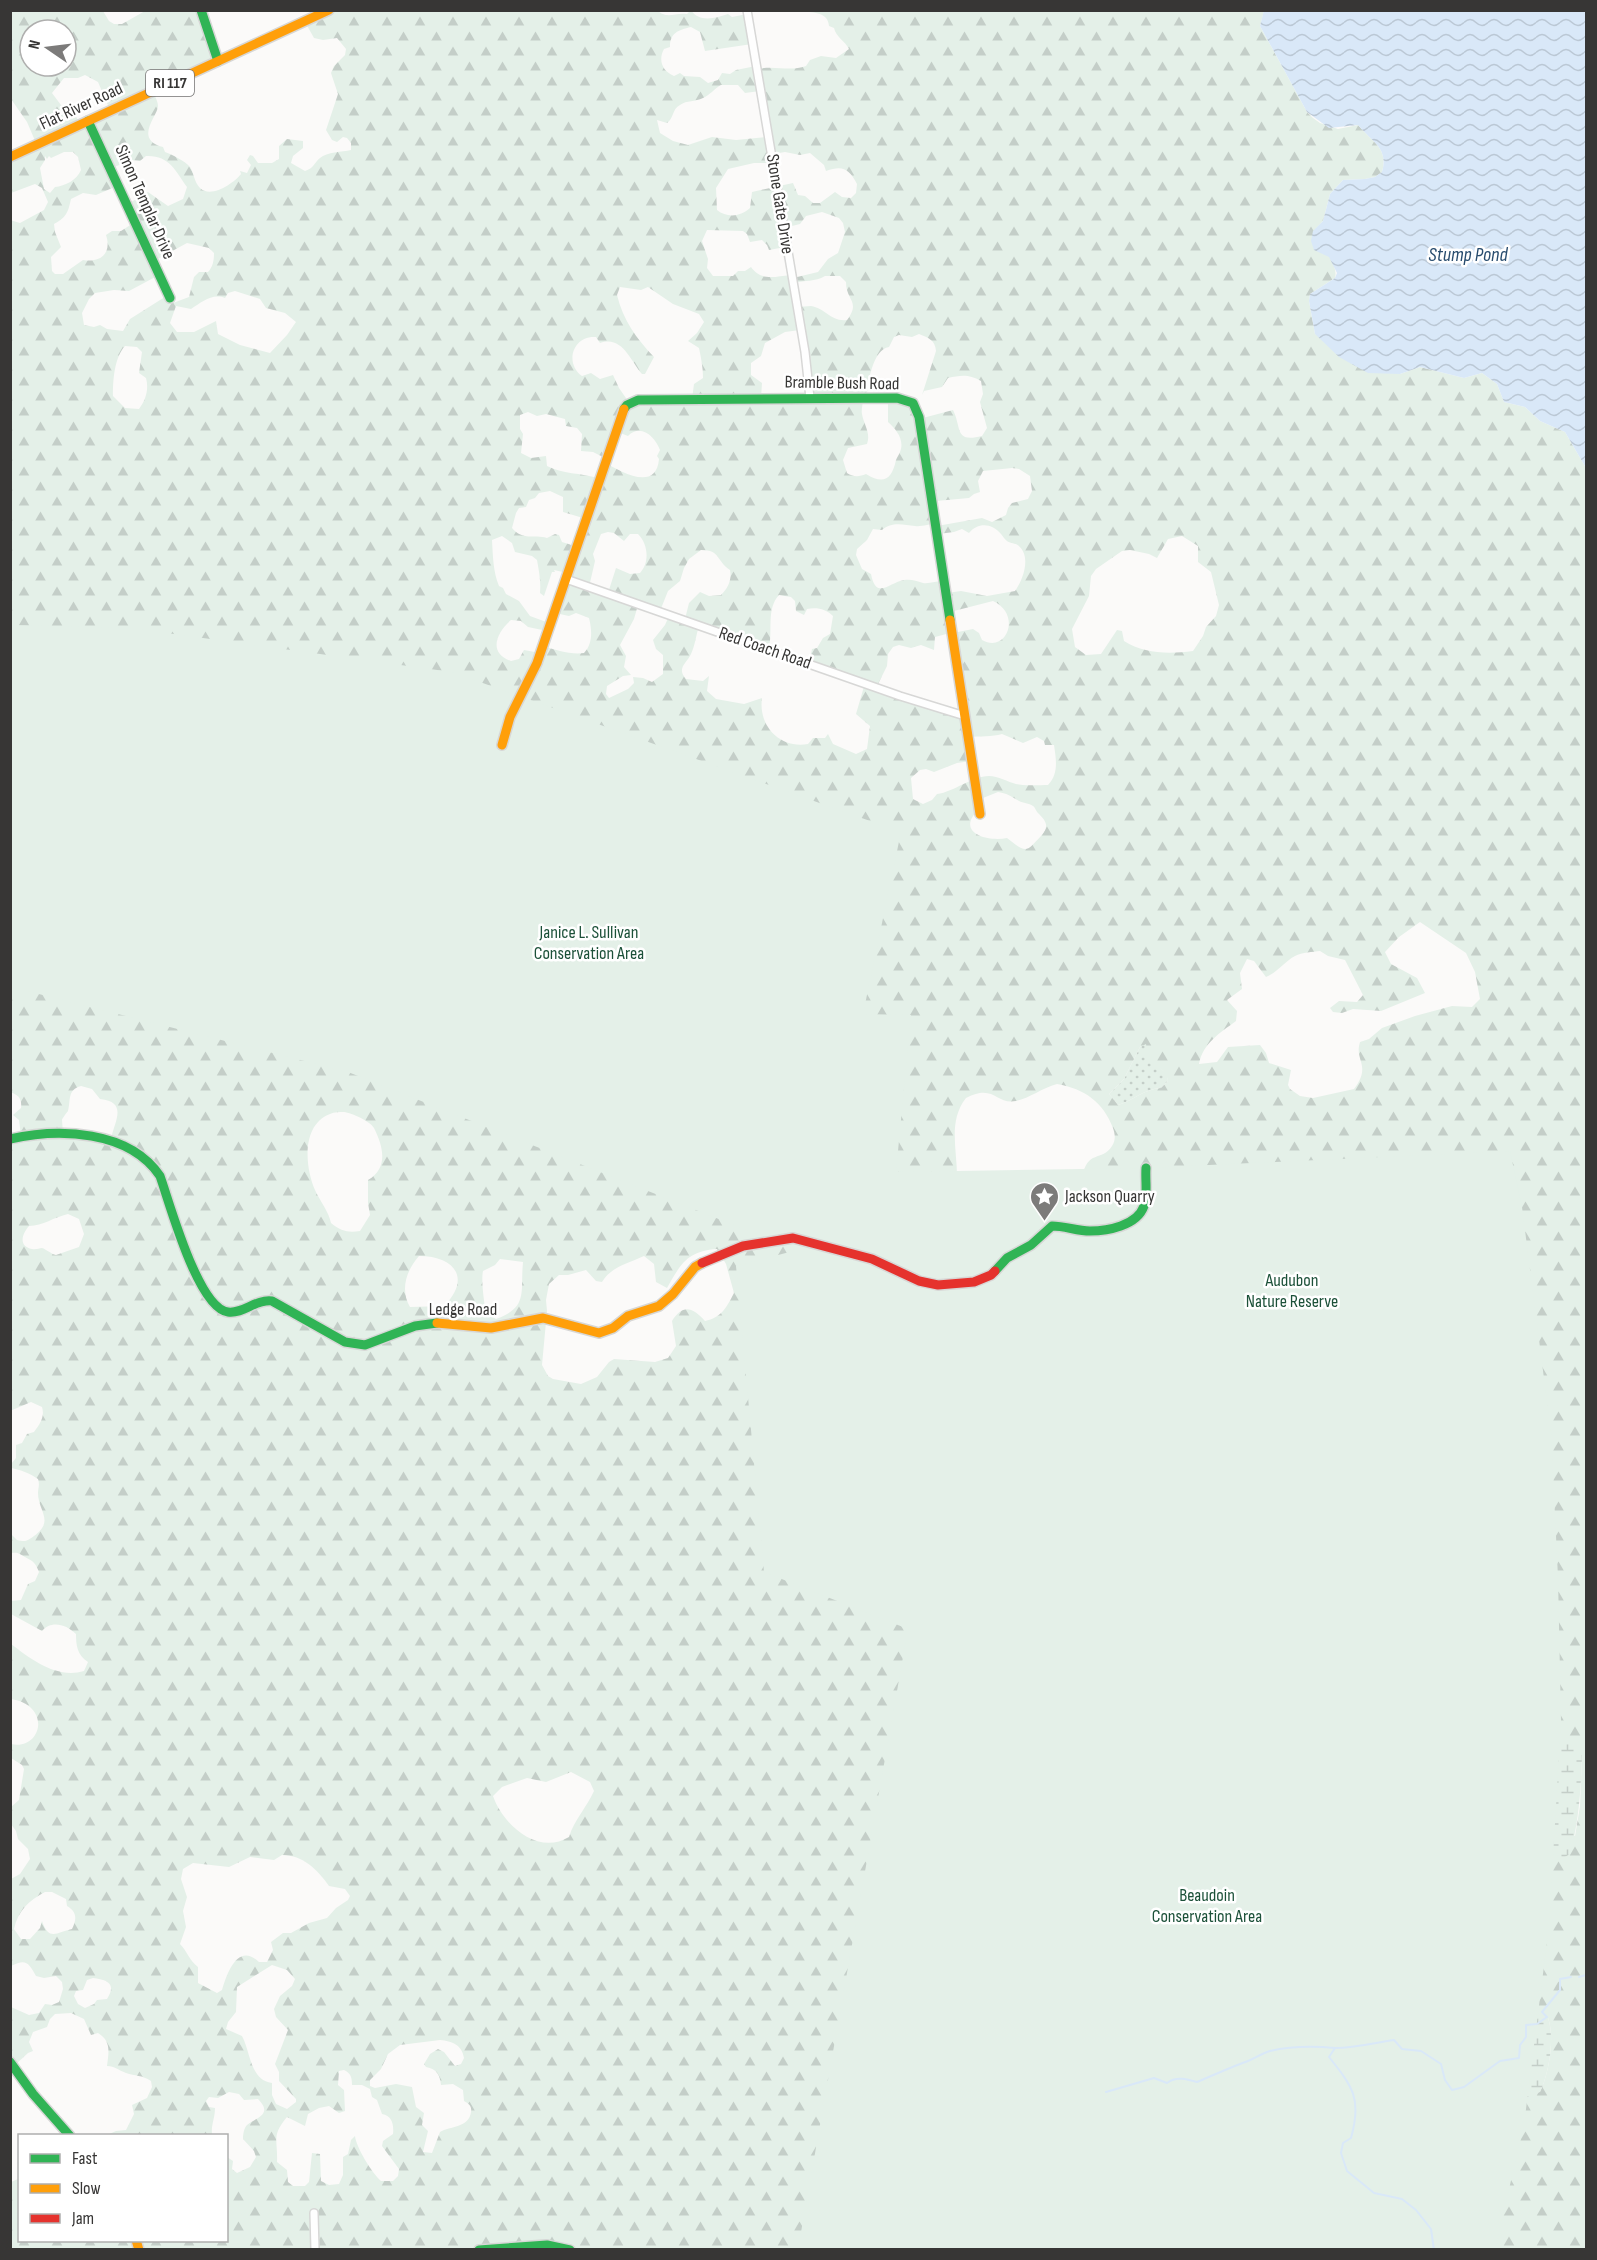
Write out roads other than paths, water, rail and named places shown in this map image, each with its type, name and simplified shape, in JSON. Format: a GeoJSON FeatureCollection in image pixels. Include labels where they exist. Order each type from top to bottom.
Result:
{"type":"FeatureCollection","features":[{"type":"Feature","properties":{"kind":"street"},"geometry":{"type":"LineString","coordinates":[[201,10],[218,61]]}},
{"type":"Feature","properties":{"kind":"street","name":"Flat River Road"},"geometry":{"type":"LineString","coordinates":[[10,157],[329,10]]}},
{"type":"Feature","properties":{"kind":"street","name":"Stone Gate Drive"},"geometry":{"type":"LineString","coordinates":[[747,10],[805,352],[810,398]]}},
{"type":"Feature","properties":{"kind":"street","name":"Simon Templar Drive"},"geometry":{"type":"LineString","coordinates":[[88,122],[170,298]]}},
{"type":"Feature","properties":{"kind":"street","name":"Bramble Bush Road"},"geometry":{"type":"LineString","coordinates":[[502,745],[510,717],[537,663],[618,424],[627,405],[638,400],[897,398],[910,401],[915,405],[919,417],[980,814]]}},
{"type":"Feature","properties":{"kind":"street","name":"Red Coach Road"},"geometry":{"type":"LineString","coordinates":[[566,579],[900,696],[965,716]]}},
{"type":"Feature","properties":{"kind":"street","name":"Ledge Road"},"geometry":{"type":"LineString","coordinates":[[10,1139],[35,1135],[84,1134],[101,1136],[121,1144],[148,1162],[159,1173],[180,1224],[199,1283],[206,1296],[219,1309],[234,1312],[260,1300],[272,1300],[345,1342],[358,1346],[375,1342],[415,1326],[442,1323],[481,1329],[497,1328],[543,1318],[599,1333],[613,1328],[628,1316],[659,1306],[673,1294],[695,1267],[710,1258],[743,1246],[794,1238],[872,1259],[919,1281],[938,1285],[974,1282],[992,1275],[1007,1258],[1031,1245],[1052,1226],[1088,1231],[1106,1230],[1126,1224],[1144,1208],[1146,1168]]}},
{"type":"Feature","properties":{"kind":"street"},"geometry":{"type":"LineString","coordinates":[[10,2062],[33,2094],[68,2134]]}},
{"type":"Feature","properties":{"kind":"street"},"geometry":{"type":"LineString","coordinates":[[314,2213],[315,2250]]}},
{"type":"Feature","properties":{"kind":"street"},"geometry":{"type":"LineString","coordinates":[[479,2250],[548,2245],[570,2250]]}},
{"type":"Feature","properties":{"kind":"water","name":"Stump Pond"},"geometry":{"type":"Polygon","coordinates":[[[1264,10],[1586,11],[1586,468],[1565,432],[1540,421],[1525,407],[1504,402],[1497,384],[1482,373],[1464,378],[1420,367],[1400,374],[1368,373],[1339,357],[1315,334],[1309,301],[1310,294],[1335,278],[1337,273],[1329,257],[1314,250],[1311,241],[1313,231],[1323,221],[1330,194],[1343,180],[1375,177],[1382,172],[1383,157],[1378,146],[1358,125],[1329,128],[1307,112],[1260,26],[1264,10]]]}},
{"type":"Feature","properties":{"kind":"waterway"},"geometry":{"type":"LineString","coordinates":[[1579,1977],[1586,1975]]}},
{"type":"Feature","properties":{"kind":"waterway"},"geometry":{"type":"LineString","coordinates":[[1434,2250],[1431,2229],[1416,2210],[1402,2199],[1374,2193],[1347,2171],[1341,2153],[1343,2143],[1351,2138],[1356,2113],[1355,2103],[1344,2077],[1329,2057],[1335,2048],[1394,2040],[1402,2049],[1421,2051],[1441,2064],[1445,2080],[1452,2090],[1464,2087],[1500,2061],[1519,2058],[1520,2045],[1526,2037],[1526,2025],[1537,2024],[1547,2017],[1542,2012],[1560,1990],[1560,1979],[1571,1977]]}},
{"type":"Feature","properties":{"kind":"waterway"},"geometry":{"type":"LineString","coordinates":[[1106,2092],[1154,2078],[1167,2083],[1178,2079],[1197,2082],[1278,2049],[1335,2048]]}},
{"type":"Feature","properties":{"kind":"place","name":"Jackson Quarry"},"geometry":{"type":"Point","coordinates":[1044,1222]}},
{"type":"Feature","properties":{"kind":"park label","name":"Janice L. Sullivan Conservation Area"},"geometry":{"type":"Point","coordinates":[589,942]}},
{"type":"Feature","properties":{"kind":"park label","name":"Audubon Nature Reserve"},"geometry":{"type":"Point","coordinates":[1292,1290]}},
{"type":"Feature","properties":{"kind":"park label","name":"Beaudoin Conservation Area"},"geometry":{"type":"Point","coordinates":[1207,1905]}}]}
